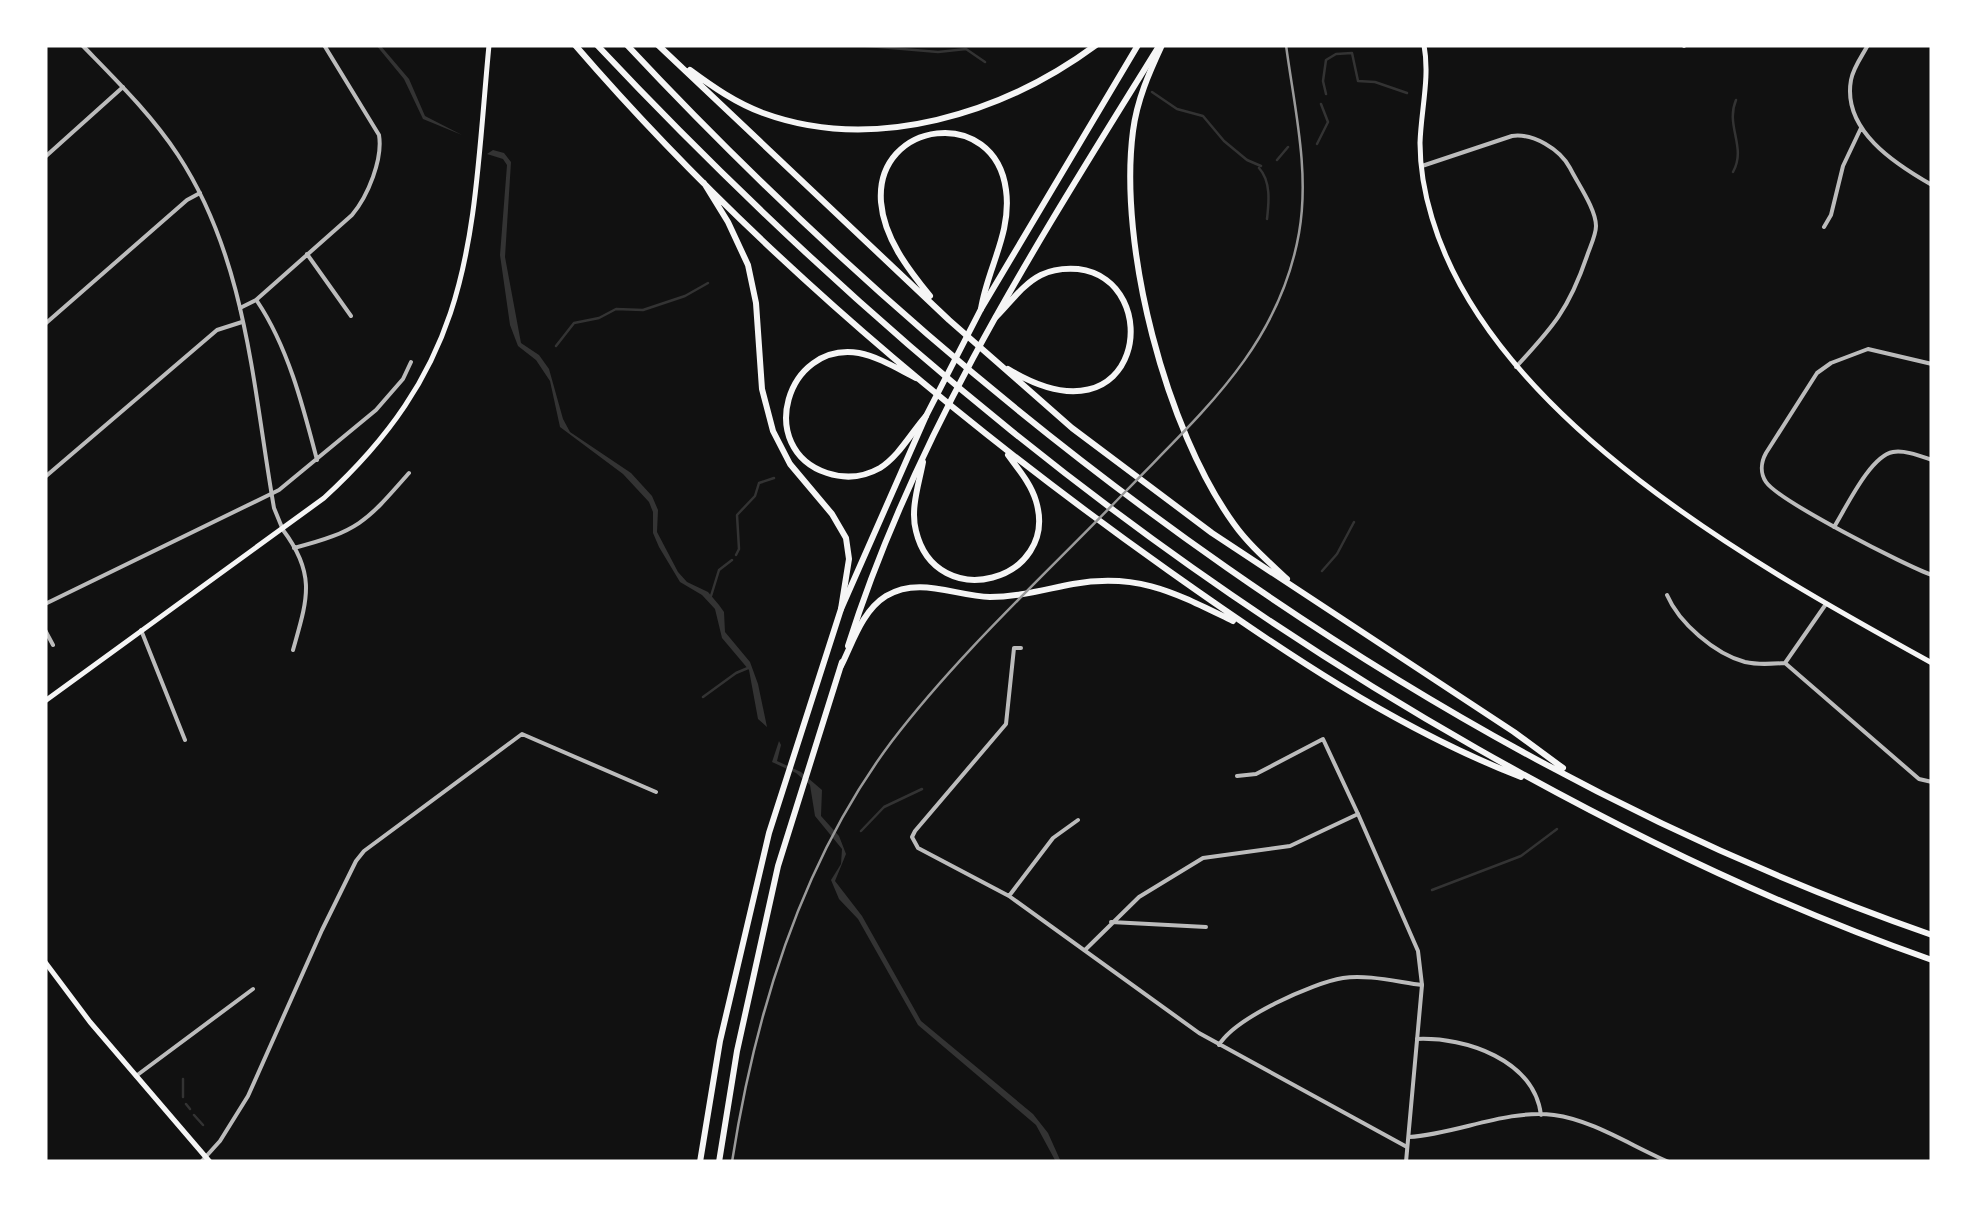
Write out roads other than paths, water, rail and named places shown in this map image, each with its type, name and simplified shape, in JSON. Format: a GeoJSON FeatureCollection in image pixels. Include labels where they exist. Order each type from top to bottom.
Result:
{"type":"FeatureCollection","features":[{"type":"Feature","properties":{"kind":"highway"},"geometry":{"type":"LineString","coordinates":[[576,45],[701,178],[924,383],[1120,537],[1254,631]]}},
{"type":"Feature","properties":{"kind":"highway"},"geometry":{"type":"LineString","coordinates":[[597,45],[733,186],[816,265],[927,363],[1057,469],[1172,554],[1289,634],[1544,786],[1638,836],[1774,900],[1932,960]]}},
{"type":"Feature","properties":{"kind":"highway"},"geometry":{"type":"LineString","coordinates":[[627,45],[747,170],[872,286],[1070,452],[1302,617],[1460,714],[1651,818],[1784,879],[1932,935]]}},
{"type":"Feature","properties":{"kind":"highway"},"geometry":{"type":"LineString","coordinates":[[658,45],[992,360],[1062,420],[1298,591],[1514,732],[1580,780]]}},
{"type":"Feature","properties":{"kind":"highway"},"geometry":{"type":"LineString","coordinates":[[669,56],[759,112],[800,124],[862,130],[942,118],[1001,100],[1096,45]]}},
{"type":"Feature","properties":{"kind":"highway"},"geometry":{"type":"LineString","coordinates":[[700,1162],[720,1041],[769,833],[841,609],[926,416],[981,309],[1138,45]]}},
{"type":"Feature","properties":{"kind":"highway"},"geometry":{"type":"LineString","coordinates":[[1161,45],[1140,95],[1131,153],[1134,230],[1148,317],[1178,411],[1212,488],[1245,538],[1298,591]]}},
{"type":"Feature","properties":{"kind":"highway"},"geometry":{"type":"LineString","coordinates":[[719,1162],[746,1003],[786,839],[858,613],[922,462],[995,319],[1074,181],[1161,45]]}},
{"type":"Feature","properties":{"kind":"highway"},"geometry":{"type":"LineString","coordinates":[[950,320],[905,263],[882,208],[882,186],[890,164],[905,146],[926,134],[948,132],[970,138],[994,157],[1003,176],[1007,204],[1003,235],[981,309]]}},
{"type":"Feature","properties":{"kind":"highway"},"geometry":{"type":"LineString","coordinates":[[701,178],[748,265],[756,303],[765,405],[778,444],[846,538],[849,559],[841,609]]}},
{"type":"Feature","properties":{"kind":"highway"},"geometry":{"type":"LineString","coordinates":[[992,360],[1040,388],[1076,393],[1096,387],[1114,375],[1126,356],[1132,334],[1119,293],[1098,274],[1072,268],[1058,269],[1032,280],[995,319]]}},
{"type":"Feature","properties":{"kind":"highway"},"geometry":{"type":"LineString","coordinates":[[924,383],[870,356],[842,352],[807,368],[794,383],[784,416],[788,438],[801,457],[822,471],[849,477],[882,466],[926,416]]}},
{"type":"Feature","properties":{"kind":"highway"},"geometry":{"type":"LineString","coordinates":[[922,462],[914,517],[920,542],[934,564],[947,574],[984,581],[1016,568],[1038,535],[1036,500],[1002,446]]}},
{"type":"Feature","properties":{"kind":"highway"},"geometry":{"type":"LineString","coordinates":[[841,666],[870,609],[891,593],[917,586],[994,597],[1086,582],[1136,583],[1196,600],[1454,749],[1544,786]]}},
{"type":"Feature","properties":{"kind":"main road"},"geometry":{"type":"LineString","coordinates":[[45,700],[324,498],[372,451],[402,411],[437,350],[466,266],[489,45]]}},
{"type":"Feature","properties":{"kind":"main road"},"geometry":{"type":"LineString","coordinates":[[1424,45],[1427,73],[1420,143],[1431,216],[1454,275],[1482,324],[1516,366],[1644,482],[1826,604],[1932,663]]}},
{"type":"Feature","properties":{"kind":"main road"},"geometry":{"type":"LineString","coordinates":[[45,962],[206,1160]]}},
{"type":"Feature","properties":{"kind":"street"},"geometry":{"type":"LineString","coordinates":[[82,45],[168,140],[200,193],[225,249],[240,308],[276,519],[309,584],[293,650]]}},
{"type":"Feature","properties":{"kind":"street"},"geometry":{"type":"LineString","coordinates":[[240,308],[256,300],[355,212],[366,194],[380,139],[324,45]]}},
{"type":"Feature","properties":{"kind":"street"},"geometry":{"type":"LineString","coordinates":[[1868,45],[1851,81],[1852,105],[1860,128],[1899,164],[1932,185]]}},
{"type":"Feature","properties":{"kind":"street"},"geometry":{"type":"LineString","coordinates":[[45,157],[123,88]]}},
{"type":"Feature","properties":{"kind":"street"},"geometry":{"type":"LineString","coordinates":[[1824,227],[1860,128]]}},
{"type":"Feature","properties":{"kind":"street"},"geometry":{"type":"LineString","coordinates":[[1422,166],[1522,135],[1564,158],[1588,206],[1596,227],[1573,296],[1555,324],[1516,366]]}},
{"type":"Feature","properties":{"kind":"street"},"geometry":{"type":"LineString","coordinates":[[45,324],[187,200],[200,193]]}},
{"type":"Feature","properties":{"kind":"street"},"geometry":{"type":"LineString","coordinates":[[307,254],[351,316]]}},
{"type":"Feature","properties":{"kind":"street"},"geometry":{"type":"LineString","coordinates":[[256,300],[289,368],[317,460]]}},
{"type":"Feature","properties":{"kind":"street"},"geometry":{"type":"LineString","coordinates":[[45,477],[216,330],[242,322]]}},
{"type":"Feature","properties":{"kind":"street"},"geometry":{"type":"LineString","coordinates":[[1932,364],[1868,349],[1832,362],[1817,373],[1761,466],[1770,486],[1834,527],[1932,574]]}},
{"type":"Feature","properties":{"kind":"street"},"geometry":{"type":"LineString","coordinates":[[45,604],[271,493],[376,410],[403,379],[411,362]]}},
{"type":"Feature","properties":{"kind":"street"},"geometry":{"type":"LineString","coordinates":[[1834,527],[1882,457],[1895,452],[1932,460]]}},
{"type":"Feature","properties":{"kind":"street"},"geometry":{"type":"LineString","coordinates":[[294,548],[357,527],[410,473]]}},
{"type":"Feature","properties":{"kind":"street"},"geometry":{"type":"LineString","coordinates":[[1667,595],[1672,607],[1699,635],[1727,654],[1758,664],[1785,663],[1912,773],[1932,782]]}},
{"type":"Feature","properties":{"kind":"street"},"geometry":{"type":"LineString","coordinates":[[1785,663],[1826,604]]}},
{"type":"Feature","properties":{"kind":"street"},"geometry":{"type":"LineString","coordinates":[[45,630],[53,645]]}},
{"type":"Feature","properties":{"kind":"street"},"geometry":{"type":"LineString","coordinates":[[141,630],[186,740]]}},
{"type":"Feature","properties":{"kind":"street"},"geometry":{"type":"LineString","coordinates":[[1021,648],[1014,648],[1006,724],[914,831],[913,842],[929,856],[1009,896],[1175,1017],[1220,1045],[1407,1147]]}},
{"type":"Feature","properties":{"kind":"street"},"geometry":{"type":"LineString","coordinates":[[206,1160],[248,1096],[325,923],[364,851],[522,734],[656,792]]}},
{"type":"Feature","properties":{"kind":"street"},"geometry":{"type":"LineString","coordinates":[[1237,776],[1256,774],[1322,739],[1418,951],[1422,985],[1406,1162]]}},
{"type":"Feature","properties":{"kind":"street"},"geometry":{"type":"LineString","coordinates":[[1085,950],[1139,897],[1204,858],[1290,846],[1358,814]]}},
{"type":"Feature","properties":{"kind":"street"},"geometry":{"type":"LineString","coordinates":[[1009,896],[1053,838],[1078,820]]}},
{"type":"Feature","properties":{"kind":"street"},"geometry":{"type":"LineString","coordinates":[[1111,922],[1206,927]]}},
{"type":"Feature","properties":{"kind":"street"},"geometry":{"type":"LineString","coordinates":[[1220,1045],[1229,1032],[1279,1001],[1344,977],[1422,985]]}},
{"type":"Feature","properties":{"kind":"street"},"geometry":{"type":"LineString","coordinates":[[136,1076],[253,989]]}},
{"type":"Feature","properties":{"kind":"street"},"geometry":{"type":"LineString","coordinates":[[1417,1039],[1464,1041],[1511,1066],[1539,1097],[1542,1116]]}},
{"type":"Feature","properties":{"kind":"street"},"geometry":{"type":"LineString","coordinates":[[1409,1137],[1555,1116],[1586,1125],[1669,1162]]}},
{"type":"Feature","properties":{"kind":"waterway"},"geometry":{"type":"LineString","coordinates":[[856,45],[938,52],[966,49],[985,62]]}},
{"type":"Feature","properties":{"kind":"waterway"},"geometry":{"type":"LineString","coordinates":[[1326,94],[1326,60],[1336,54],[1352,53],[1358,81],[1375,82],[1407,93]]}},
{"type":"Feature","properties":{"kind":"waterway"},"geometry":{"type":"LineString","coordinates":[[1152,92],[1177,109],[1203,116],[1224,141],[1261,166]]}},
{"type":"Feature","properties":{"kind":"waterway"},"geometry":{"type":"LineString","coordinates":[[1733,172],[1738,154],[1733,119],[1736,100]]}},
{"type":"Feature","properties":{"kind":"waterway"},"geometry":{"type":"LineString","coordinates":[[1317,144],[1328,122],[1321,104]]}},
{"type":"Feature","properties":{"kind":"waterway"},"geometry":{"type":"LineString","coordinates":[[1277,160],[1288,147]]}},
{"type":"Feature","properties":{"kind":"waterway"},"geometry":{"type":"LineString","coordinates":[[1259,168],[1267,185],[1267,219]]}},
{"type":"Feature","properties":{"kind":"waterway"},"geometry":{"type":"LineString","coordinates":[[556,346],[574,323],[599,318],[616,309],[643,310],[685,296],[708,283]]}},
{"type":"Feature","properties":{"kind":"waterway"},"geometry":{"type":"LineString","coordinates":[[736,555],[737,515],[755,496],[759,483],[774,478]]}},
{"type":"Feature","properties":{"kind":"waterway"},"geometry":{"type":"LineString","coordinates":[[1322,571],[1337,554],[1354,522]]}},
{"type":"Feature","properties":{"kind":"waterway"},"geometry":{"type":"LineString","coordinates":[[711,596],[719,570],[732,560]]}},
{"type":"Feature","properties":{"kind":"waterway"},"geometry":{"type":"LineString","coordinates":[[703,697],[748,668]]}},
{"type":"Feature","properties":{"kind":"waterway"},"geometry":{"type":"LineString","coordinates":[[861,831],[884,807],[922,789]]}},
{"type":"Feature","properties":{"kind":"waterway"},"geometry":{"type":"LineString","coordinates":[[1432,890],[1521,856],[1557,829]]}},
{"type":"Feature","properties":{"kind":"waterway"},"geometry":{"type":"LineString","coordinates":[[183,1079],[183,1097]]}},
{"type":"Feature","properties":{"kind":"waterway"},"geometry":{"type":"LineString","coordinates":[[186,1104],[190,1109]]}},
{"type":"Feature","properties":{"kind":"waterway"},"geometry":{"type":"LineString","coordinates":[[194,1115],[203,1125]]}},
{"type":"Feature","properties":{"kind":"tram line"},"geometry":{"type":"LineString","coordinates":[[732,1162],[754,1051],[786,941],[807,888],[860,788],[892,741],[946,676],[1208,405],[1233,376],[1274,310],[1289,274],[1302,210],[1300,139],[1286,45]]}}]}
